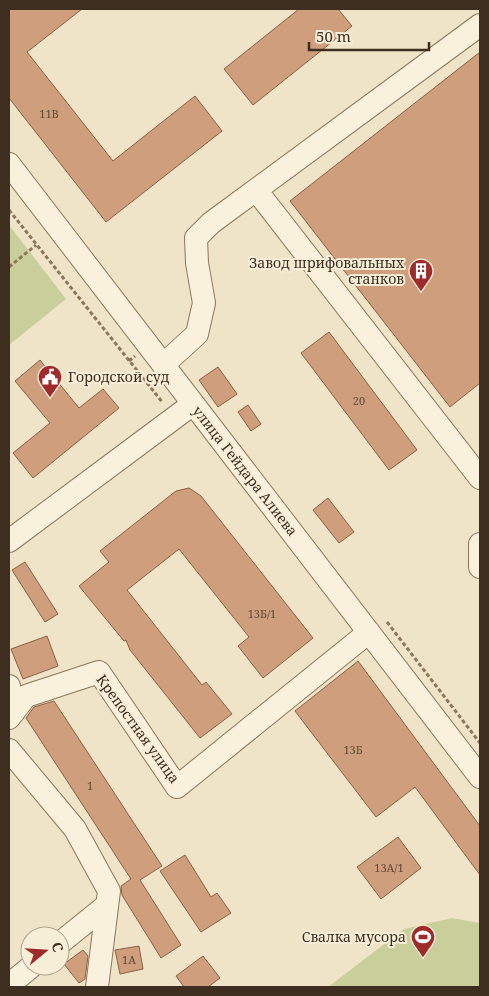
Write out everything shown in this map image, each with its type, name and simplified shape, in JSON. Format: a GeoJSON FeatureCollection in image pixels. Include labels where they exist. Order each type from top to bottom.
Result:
{"type":"FeatureCollection","features":[{"type":"Feature","properties":{"kind":"street"},"geometry":{"type":"LineString","coordinates":[[163,365],[197,334],[204,303],[197,263],[196,238],[211,223],[480,25]]}},
{"type":"Feature","properties":{"kind":"street","name":"улица Гейдара Алиева"},"geometry":{"type":"LineString","coordinates":[[9,164],[480,777]]}},
{"type":"Feature","properties":{"kind":"street"},"geometry":{"type":"LineString","coordinates":[[256,190],[480,478]]}},
{"type":"Feature","properties":{"kind":"street"},"geometry":{"type":"LineString","coordinates":[[9,541],[194,404]]}},
{"type":"Feature","properties":{"kind":"street"},"geometry":{"type":"LineString","coordinates":[[480,544],[480,567]]}},
{"type":"Feature","properties":{"kind":"street","name":"Крепостная улица"},"geometry":{"type":"LineString","coordinates":[[11,715],[26,696],[99,672],[177,787],[369,632]]}},
{"type":"Feature","properties":{"kind":"street","name":"Крепостная улица"},"geometry":{"type":"LineString","coordinates":[[9,686],[11,715]]}},
{"type":"Feature","properties":{"kind":"street"},"geometry":{"type":"LineString","coordinates":[[9,750],[75,829],[108,891],[97,987]]}},
{"type":"Feature","properties":{"kind":"street"},"geometry":{"type":"LineString","coordinates":[[70,935],[107,905]]}},
{"type":"Feature","properties":{"kind":"street"},"geometry":{"type":"LineString","coordinates":[[9,985],[20,976]]}},
{"type":"Feature","properties":{"kind":"path"},"geometry":{"type":"LineString","coordinates":[[9,210],[175,418]]}},
{"type":"Feature","properties":{"kind":"path"},"geometry":{"type":"LineString","coordinates":[[9,266],[36,245]]}},
{"type":"Feature","properties":{"kind":"green space"},"geometry":{"type":"Polygon","coordinates":[[[9,225],[66,299],[9,345],[9,225]]]}},
{"type":"Feature","properties":{"kind":"green space","name":"Свалка мусора"},"geometry":{"type":"Polygon","coordinates":[[[452,918],[480,923],[480,987],[328,987],[404,929],[452,918]]]}},
{"type":"Feature","properties":{"kind":"building"},"geometry":{"type":"Polygon","coordinates":[[[9,9],[82,9],[27,52],[113,161],[195,96],[222,131],[106,222],[9,98],[9,9]]]}},
{"type":"Feature","properties":{"kind":"building"},"geometry":{"type":"Polygon","coordinates":[[[299,9],[338,9],[352,26],[253,105],[224,69],[299,9]]]}},
{"type":"Feature","properties":{"kind":"building","name":"Завод шрифовальных станков"},"geometry":{"type":"Polygon","coordinates":[[[480,52],[480,383],[450,407],[290,201],[480,52]]]}},
{"type":"Feature","properties":{"kind":"building"},"geometry":{"type":"Polygon","coordinates":[[[329,332],[417,450],[389,470],[301,353],[329,332]]]}},
{"type":"Feature","properties":{"kind":"building","name":"Городской суд"},"geometry":{"type":"Polygon","coordinates":[[[40,360],[79,408],[103,389],[119,408],[33,478],[13,453],[50,423],[15,381],[40,360]]]}},
{"type":"Feature","properties":{"kind":"building"},"geometry":{"type":"Polygon","coordinates":[[[218,367],[237,394],[218,407],[199,380],[218,367]]]}},
{"type":"Feature","properties":{"kind":"building"},"geometry":{"type":"Polygon","coordinates":[[[248,405],[261,424],[251,431],[238,412],[248,405]]]}},
{"type":"Feature","properties":{"kind":"building"},"geometry":{"type":"Polygon","coordinates":[[[189,488],[201,496],[313,638],[263,678],[238,646],[249,637],[179,549],[127,590],[202,685],[206,682],[232,714],[200,738],[130,650],[126,640],[124,641],[79,586],[109,562],[100,551],[176,491],[189,488]]]}},
{"type":"Feature","properties":{"kind":"building"},"geometry":{"type":"Polygon","coordinates":[[[328,498],[354,532],[339,543],[313,510],[328,498]]]}},
{"type":"Feature","properties":{"kind":"building"},"geometry":{"type":"Polygon","coordinates":[[[25,562],[58,614],[45,622],[12,570],[25,562]]]}},
{"type":"Feature","properties":{"kind":"building"},"geometry":{"type":"Polygon","coordinates":[[[47,636],[58,666],[23,679],[11,649],[47,636]]]}},
{"type":"Feature","properties":{"kind":"building"},"geometry":{"type":"Polygon","coordinates":[[[358,661],[480,826],[480,875],[415,787],[376,817],[295,711],[358,661]]]}},
{"type":"Feature","properties":{"kind":"building"},"geometry":{"type":"Polygon","coordinates":[[[54,701],[162,866],[140,880],[181,945],[161,958],[122,895],[121,886],[131,879],[26,718],[34,707],[54,701]]]}},
{"type":"Feature","properties":{"kind":"building"},"geometry":{"type":"Polygon","coordinates":[[[398,837],[421,868],[381,899],[357,867],[398,837]]]}},
{"type":"Feature","properties":{"kind":"building"},"geometry":{"type":"Polygon","coordinates":[[[185,855],[211,897],[217,893],[231,913],[201,932],[160,871],[185,855]]]}},
{"type":"Feature","properties":{"kind":"building"},"geometry":{"type":"Polygon","coordinates":[[[139,946],[143,969],[120,974],[115,950],[139,946]]]}},
{"type":"Feature","properties":{"kind":"building"},"geometry":{"type":"Polygon","coordinates":[[[83,950],[88,956],[85,979],[79,983],[70,972],[70,960],[83,950]]]}},
{"type":"Feature","properties":{"kind":"building"},"geometry":{"type":"Polygon","coordinates":[[[203,956],[220,978],[208,987],[184,987],[176,976],[203,956]]]}},
{"type":"Feature","properties":{"kind":"place","name":"Завод шрифовальных станков"},"geometry":{"type":"Point","coordinates":[421,292]}},
{"type":"Feature","properties":{"kind":"place","name":"Городской суд"},"geometry":{"type":"Point","coordinates":[50,398]}},
{"type":"Feature","properties":{"kind":"place","name":"Свалка мусора"},"geometry":{"type":"Point","coordinates":[423,958]}}]}
